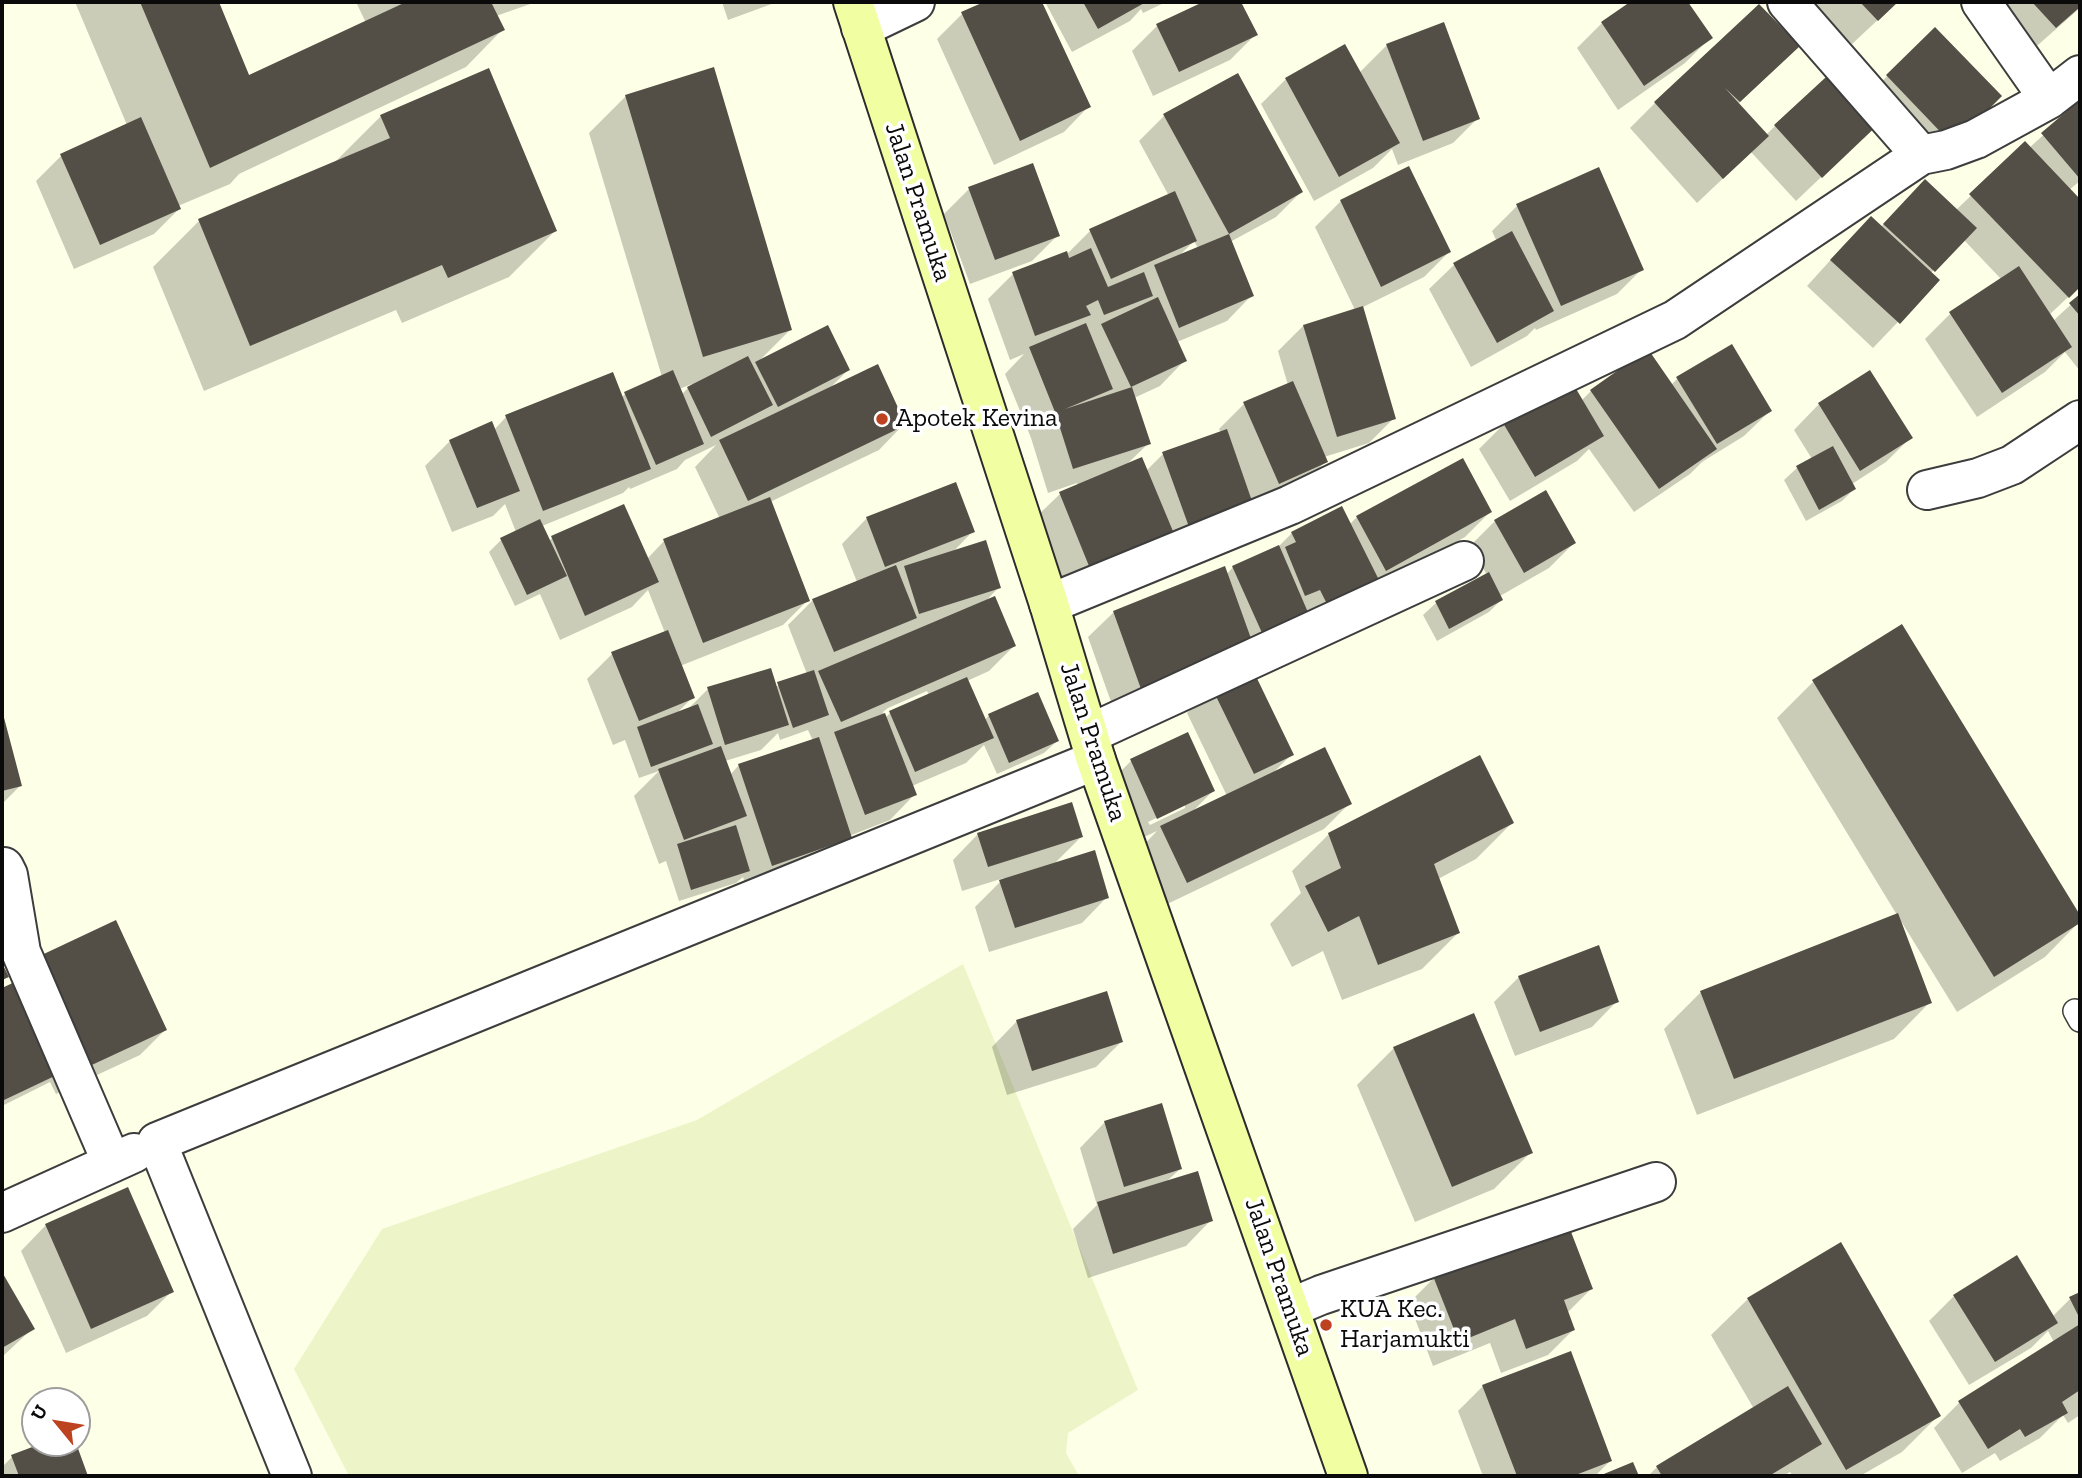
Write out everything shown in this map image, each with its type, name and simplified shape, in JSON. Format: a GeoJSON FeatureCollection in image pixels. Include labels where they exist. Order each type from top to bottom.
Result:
{"type":"FeatureCollection","features":[{"type":"Feature","properties":{"kind":"street"},"geometry":{"type":"LineString","coordinates":[[857,15],[915,2]]}},
{"type":"Feature","properties":{"kind":"street"},"geometry":{"type":"LineString","coordinates":[[1787,2],[1921,155]]}},
{"type":"Feature","properties":{"kind":"street"},"geometry":{"type":"LineString","coordinates":[[1981,2],[2049,99]]}},
{"type":"Feature","properties":{"kind":"street","name":"Jalan Pramuka"},"geometry":{"type":"LineString","coordinates":[[857,15],[1093,747],[1322,1296],[1348,1476]]}},
{"type":"Feature","properties":{"kind":"street"},"geometry":{"type":"LineString","coordinates":[[1049,604],[1290,505],[1675,320],[1921,155],[1946,150],[1976,138],[2049,99],[2080,75]]}},
{"type":"Feature","properties":{"kind":"street"},"geometry":{"type":"LineString","coordinates":[[1927,490],[1978,478],[2012,465],[2080,420]]}},
{"type":"Feature","properties":{"kind":"street"},"geometry":{"type":"LineString","coordinates":[[2,1213],[157,1142],[1093,747],[1464,561]]}},
{"type":"Feature","properties":{"kind":"street"},"geometry":{"type":"LineString","coordinates":[[4,867],[8,875],[21,952],[112,1163]]}},
{"type":"Feature","properties":{"kind":"street"},"geometry":{"type":"LineString","coordinates":[[157,1142],[292,1476]]}},
{"type":"Feature","properties":{"kind":"street"},"geometry":{"type":"LineString","coordinates":[[1322,1296],[1656,1182]]}},
{"type":"Feature","properties":{"kind":"green space"},"geometry":{"type":"Polygon","coordinates":[[[963,964],[1138,1390],[1068,1433],[1066,1453],[1079,1476],[349,1476],[294,1369],[382,1229],[697,1120],[963,964]]]}},
{"type":"Feature","properties":{"kind":"building"},"geometry":{"type":"Polygon","coordinates":[[[140,2],[219,2],[249,75],[406,2],[491,2],[505,30],[210,168],[140,2]]]}},
{"type":"Feature","properties":{"kind":"building"},"geometry":{"type":"Polygon","coordinates":[[[984,2],[1042,2],[1091,107],[1020,141],[961,12],[984,2]]]}},
{"type":"Feature","properties":{"kind":"building"},"geometry":{"type":"Polygon","coordinates":[[[1083,2],[1146,2],[1098,29],[1083,2]]]}},
{"type":"Feature","properties":{"kind":"building"},"geometry":{"type":"Polygon","coordinates":[[[1203,2],[1241,2],[1258,35],[1179,72],[1156,24],[1203,2]]]}},
{"type":"Feature","properties":{"kind":"building"},"geometry":{"type":"Polygon","coordinates":[[[1630,2],[1688,2],[1713,38],[1644,86],[1601,22],[1630,2]]]}},
{"type":"Feature","properties":{"kind":"building"},"geometry":{"type":"Polygon","coordinates":[[[1860,2],[1898,2],[1878,21],[1860,2]]]}},
{"type":"Feature","properties":{"kind":"building"},"geometry":{"type":"Polygon","coordinates":[[[2032,2],[2080,2],[2080,7],[2056,28],[2032,2]]]}},
{"type":"Feature","properties":{"kind":"building"},"geometry":{"type":"Polygon","coordinates":[[[1759,4],[1800,46],[1740,102],[1725,88],[1769,136],[1723,179],[1654,102],[1759,4]]]}},
{"type":"Feature","properties":{"kind":"building"},"geometry":{"type":"Polygon","coordinates":[[[1444,22],[1480,119],[1423,141],[1386,44],[1444,22]]]}},
{"type":"Feature","properties":{"kind":"building"},"geometry":{"type":"Polygon","coordinates":[[[1935,27],[2002,96],[1953,145],[1886,75],[1935,27]]]}},
{"type":"Feature","properties":{"kind":"building"},"geometry":{"type":"Polygon","coordinates":[[[1345,44],[1400,143],[1339,177],[1285,78],[1345,44]]]}},
{"type":"Feature","properties":{"kind":"building"},"geometry":{"type":"Polygon","coordinates":[[[1838,66],[1885,118],[1822,178],[1774,125],[1838,66]]]}},
{"type":"Feature","properties":{"kind":"building"},"geometry":{"type":"Polygon","coordinates":[[[714,67],[792,330],[703,357],[625,95],[714,67]]]}},
{"type":"Feature","properties":{"kind":"building"},"geometry":{"type":"Polygon","coordinates":[[[489,68],[557,231],[448,278],[442,265],[250,346],[198,219],[390,138],[380,115],[489,68]]]}},
{"type":"Feature","properties":{"kind":"building"},"geometry":{"type":"Polygon","coordinates":[[[1238,73],[1303,192],[1229,234],[1163,114],[1238,73]]]}},
{"type":"Feature","properties":{"kind":"building"},"geometry":{"type":"Polygon","coordinates":[[[2080,100],[2080,179],[2041,133],[2080,100]]]}},
{"type":"Feature","properties":{"kind":"building"},"geometry":{"type":"Polygon","coordinates":[[[141,117],[181,209],[100,245],[60,154],[141,117]]]}},
{"type":"Feature","properties":{"kind":"building"},"geometry":{"type":"Polygon","coordinates":[[[2025,141],[2080,199],[2080,287],[2069,298],[1969,194],[2025,141]]]}},
{"type":"Feature","properties":{"kind":"building"},"geometry":{"type":"Polygon","coordinates":[[[1033,163],[1060,236],[995,260],[968,187],[1033,163]]]}},
{"type":"Feature","properties":{"kind":"building"},"geometry":{"type":"Polygon","coordinates":[[[1409,166],[1451,252],[1381,287],[1340,200],[1409,166]]]}},
{"type":"Feature","properties":{"kind":"building"},"geometry":{"type":"Polygon","coordinates":[[[1599,167],[1644,270],[1561,306],[1516,204],[1599,167]]]}},
{"type":"Feature","properties":{"kind":"building"},"geometry":{"type":"Polygon","coordinates":[[[1925,179],[1977,228],[1935,272],[1883,224],[1925,179]]]}},
{"type":"Feature","properties":{"kind":"building"},"geometry":{"type":"Polygon","coordinates":[[[1175,191],[1197,241],[1111,279],[1089,229],[1175,191]]]}},
{"type":"Feature","properties":{"kind":"building"},"geometry":{"type":"Polygon","coordinates":[[[1871,216],[1940,280],[1900,324],[1830,260],[1871,216]]]}},
{"type":"Feature","properties":{"kind":"building"},"geometry":{"type":"Polygon","coordinates":[[[1512,231],[1554,311],[1497,343],[1453,263],[1512,231]]]}},
{"type":"Feature","properties":{"kind":"building"},"geometry":{"type":"Polygon","coordinates":[[[1229,234],[1254,296],[1179,328],[1154,265],[1229,234]]]}},
{"type":"Feature","properties":{"kind":"building"},"geometry":{"type":"Polygon","coordinates":[[[1091,248],[1108,287],[1144,272],[1153,296],[1104,315],[1098,300],[1086,306],[1091,315],[1035,336],[1012,272],[1067,251],[1069,258],[1091,248]]]}},
{"type":"Feature","properties":{"kind":"building"},"geometry":{"type":"Polygon","coordinates":[[[2019,266],[2072,347],[2002,393],[1949,312],[2019,266]]]}},
{"type":"Feature","properties":{"kind":"building"},"geometry":{"type":"Polygon","coordinates":[[[2080,294],[2080,316],[2069,303],[2080,294]]]}},
{"type":"Feature","properties":{"kind":"building"},"geometry":{"type":"Polygon","coordinates":[[[1158,297],[1187,361],[1131,387],[1101,324],[1158,297]]]}},
{"type":"Feature","properties":{"kind":"building"},"geometry":{"type":"Polygon","coordinates":[[[1363,306],[1396,419],[1337,437],[1303,325],[1363,306]]]}},
{"type":"Feature","properties":{"kind":"building"},"geometry":{"type":"Polygon","coordinates":[[[1086,323],[1113,389],[1065,409],[1132,387],[1151,444],[1073,469],[1055,412],[1029,347],[1086,323]]]}},
{"type":"Feature","properties":{"kind":"building"},"geometry":{"type":"Polygon","coordinates":[[[828,325],[850,370],[778,407],[755,362],[828,325]]]}},
{"type":"Feature","properties":{"kind":"building"},"geometry":{"type":"Polygon","coordinates":[[[1732,344],[1772,411],[1717,444],[1676,377],[1732,344]]]}},
{"type":"Feature","properties":{"kind":"building"},"geometry":{"type":"Polygon","coordinates":[[[1648,349],[1717,449],[1659,489],[1590,390],[1648,349]]]}},
{"type":"Feature","properties":{"kind":"building"},"geometry":{"type":"Polygon","coordinates":[[[748,356],[773,405],[711,437],[687,387],[748,356]]]}},
{"type":"Feature","properties":{"kind":"building"},"geometry":{"type":"Polygon","coordinates":[[[878,364],[906,425],[748,501],[719,440],[878,364]]]}},
{"type":"Feature","properties":{"kind":"building"},"geometry":{"type":"Polygon","coordinates":[[[673,370],[704,444],[656,465],[624,392],[673,370]]]}},
{"type":"Feature","properties":{"kind":"building"},"geometry":{"type":"Polygon","coordinates":[[[1870,370],[1913,438],[1860,471],[1818,403],[1870,370]]]}},
{"type":"Feature","properties":{"kind":"building"},"geometry":{"type":"Polygon","coordinates":[[[613,372],[651,469],[543,511],[505,415],[613,372]]]}},
{"type":"Feature","properties":{"kind":"building"},"geometry":{"type":"Polygon","coordinates":[[[1293,381],[1328,462],[1279,484],[1243,402],[1293,381]]]}},
{"type":"Feature","properties":{"kind":"building"},"geometry":{"type":"Polygon","coordinates":[[[1572,382],[1604,436],[1535,477],[1503,423],[1572,382]]]}},
{"type":"Feature","properties":{"kind":"building"},"geometry":{"type":"Polygon","coordinates":[[[492,421],[520,491],[477,508],[449,440],[492,421]]]}},
{"type":"Feature","properties":{"kind":"building"},"geometry":{"type":"Polygon","coordinates":[[[1227,429],[1253,504],[1189,527],[1162,452],[1227,429]]]}},
{"type":"Feature","properties":{"kind":"building"},"geometry":{"type":"Polygon","coordinates":[[[1833,446],[1856,489],[1819,510],[1796,466],[1833,446]]]}},
{"type":"Feature","properties":{"kind":"building"},"geometry":{"type":"Polygon","coordinates":[[[1142,457],[1175,536],[1091,571],[1059,492],[1142,457]]]}},
{"type":"Feature","properties":{"kind":"building"},"geometry":{"type":"Polygon","coordinates":[[[1463,458],[1492,512],[1386,571],[1356,516],[1463,458]]]}},
{"type":"Feature","properties":{"kind":"building"},"geometry":{"type":"Polygon","coordinates":[[[956,482],[975,532],[885,567],[866,517],[956,482]]]}},
{"type":"Feature","properties":{"kind":"building"},"geometry":{"type":"Polygon","coordinates":[[[1546,490],[1576,543],[1524,573],[1494,520],[1546,490]]]}},
{"type":"Feature","properties":{"kind":"building"},"geometry":{"type":"Polygon","coordinates":[[[770,497],[810,601],[703,643],[663,539],[770,497]]]}},
{"type":"Feature","properties":{"kind":"building"},"geometry":{"type":"Polygon","coordinates":[[[624,504],[659,582],[585,616],[551,536],[624,504]]]}},
{"type":"Feature","properties":{"kind":"building"},"geometry":{"type":"Polygon","coordinates":[[[1342,506],[1381,584],[1330,610],[1320,590],[1305,596],[1285,547],[1296,542],[1291,532],[1342,506]]]}},
{"type":"Feature","properties":{"kind":"building"},"geometry":{"type":"Polygon","coordinates":[[[540,519],[567,576],[527,595],[500,538],[540,519]]]}},
{"type":"Feature","properties":{"kind":"building"},"geometry":{"type":"Polygon","coordinates":[[[986,540],[1001,588],[919,614],[904,566],[986,540]]]}},
{"type":"Feature","properties":{"kind":"building"},"geometry":{"type":"Polygon","coordinates":[[[1279,545],[1313,624],[1267,644],[1232,566],[1279,545]]]}},
{"type":"Feature","properties":{"kind":"building"},"geometry":{"type":"Polygon","coordinates":[[[896,565],[917,618],[834,652],[812,599],[896,565]]]}},
{"type":"Feature","properties":{"kind":"building"},"geometry":{"type":"Polygon","coordinates":[[[1225,566],[1253,644],[1194,665],[1141,689],[1113,611],[1225,566]]]}},
{"type":"Feature","properties":{"kind":"building"},"geometry":{"type":"Polygon","coordinates":[[[1489,572],[1503,600],[1449,629],[1435,601],[1489,572]]]}},
{"type":"Feature","properties":{"kind":"building"},"geometry":{"type":"Polygon","coordinates":[[[995,596],[1016,646],[841,722],[818,671],[995,596]]]}},
{"type":"Feature","properties":{"kind":"building"},"geometry":{"type":"Polygon","coordinates":[[[1902,624],[2080,915],[2080,923],[1994,977],[1812,680],[1902,624]]]}},
{"type":"Feature","properties":{"kind":"building"},"geometry":{"type":"Polygon","coordinates":[[[668,630],[695,698],[639,721],[611,652],[668,630]]]}},
{"type":"Feature","properties":{"kind":"building"},"geometry":{"type":"Polygon","coordinates":[[[1251,666],[1294,755],[1254,774],[1211,686],[1251,666]]]}},
{"type":"Feature","properties":{"kind":"building"},"geometry":{"type":"Polygon","coordinates":[[[771,668],[789,725],[725,745],[707,687],[771,668]]]}},
{"type":"Feature","properties":{"kind":"building"},"geometry":{"type":"Polygon","coordinates":[[[814,670],[829,715],[793,728],[777,682],[814,670]]]}},
{"type":"Feature","properties":{"kind":"building"},"geometry":{"type":"Polygon","coordinates":[[[967,677],[994,738],[915,772],[889,711],[967,677]]]}},
{"type":"Feature","properties":{"kind":"building"},"geometry":{"type":"Polygon","coordinates":[[[1038,692],[1059,741],[1009,763],[988,714],[1038,692]]]}},
{"type":"Feature","properties":{"kind":"building"},"geometry":{"type":"Polygon","coordinates":[[[698,704],[713,744],[651,767],[637,727],[698,704]]]}},
{"type":"Feature","properties":{"kind":"building"},"geometry":{"type":"Polygon","coordinates":[[[2,710],[22,786],[2,791],[2,710]]]}},
{"type":"Feature","properties":{"kind":"building"},"geometry":{"type":"Polygon","coordinates":[[[885,713],[917,795],[865,815],[834,732],[885,713]]]}},
{"type":"Feature","properties":{"kind":"building"},"geometry":{"type":"Polygon","coordinates":[[[1188,732],[1215,791],[1157,819],[1130,759],[1188,732]]]}},
{"type":"Feature","properties":{"kind":"building"},"geometry":{"type":"Polygon","coordinates":[[[819,737],[852,838],[772,866],[738,764],[819,737]]]}},
{"type":"Feature","properties":{"kind":"building"},"geometry":{"type":"Polygon","coordinates":[[[721,746],[747,816],[684,840],[658,769],[721,746]]]}},
{"type":"Feature","properties":{"kind":"building"},"geometry":{"type":"Polygon","coordinates":[[[1325,747],[1352,804],[1187,883],[1160,826],[1325,747]]]}},
{"type":"Feature","properties":{"kind":"building"},"geometry":{"type":"Polygon","coordinates":[[[1480,755],[1514,823],[1434,864],[1460,933],[1378,965],[1359,916],[1328,932],[1305,886],[1341,868],[1328,833],[1480,755]]]}},
{"type":"Feature","properties":{"kind":"building"},"geometry":{"type":"Polygon","coordinates":[[[1072,802],[1083,837],[988,867],[977,833],[1072,802]]]}},
{"type":"Feature","properties":{"kind":"building"},"geometry":{"type":"Polygon","coordinates":[[[736,825],[750,871],[691,890],[677,844],[736,825]]]}},
{"type":"Feature","properties":{"kind":"building"},"geometry":{"type":"Polygon","coordinates":[[[1095,850],[1109,898],[1015,928],[999,880],[1095,850]]]}},
{"type":"Feature","properties":{"kind":"building"},"geometry":{"type":"Polygon","coordinates":[[[1898,913],[1932,1003],[1734,1079],[1700,991],[1898,913]]]}},
{"type":"Feature","properties":{"kind":"building"},"geometry":{"type":"Polygon","coordinates":[[[116,920],[167,1030],[81,1070],[31,960],[116,920]]]}},
{"type":"Feature","properties":{"kind":"building"},"geometry":{"type":"Polygon","coordinates":[[[1599,945],[1619,1002],[1540,1032],[1518,976],[1599,945]]]}},
{"type":"Feature","properties":{"kind":"building"},"geometry":{"type":"Polygon","coordinates":[[[2,963],[9,977],[2,980],[2,963]]]}},
{"type":"Feature","properties":{"kind":"building"},"geometry":{"type":"Polygon","coordinates":[[[19,980],[61,1073],[2,1101],[2,988],[19,980]]]}},
{"type":"Feature","properties":{"kind":"building"},"geometry":{"type":"Polygon","coordinates":[[[1107,991],[1123,1042],[1032,1071],[1016,1020],[1107,991]]]}},
{"type":"Feature","properties":{"kind":"building"},"geometry":{"type":"Polygon","coordinates":[[[1474,1013],[1533,1153],[1452,1187],[1393,1047],[1474,1013]]]}},
{"type":"Feature","properties":{"kind":"building"},"geometry":{"type":"Polygon","coordinates":[[[1162,1103],[1182,1169],[1124,1187],[1104,1121],[1162,1103]]]}},
{"type":"Feature","properties":{"kind":"building"},"geometry":{"type":"Polygon","coordinates":[[[1198,1171],[1213,1221],[1113,1254],[1097,1202],[1198,1171]]]}},
{"type":"Feature","properties":{"kind":"building"},"geometry":{"type":"Polygon","coordinates":[[[128,1187],[174,1292],[91,1329],[45,1224],[128,1187]]]}},
{"type":"Feature","properties":{"kind":"building"},"geometry":{"type":"Polygon","coordinates":[[[1568,1224],[1593,1289],[1564,1300],[1575,1330],[1526,1349],[1515,1319],[1459,1342],[1433,1276],[1568,1224]]]}},
{"type":"Feature","properties":{"kind":"building"},"geometry":{"type":"Polygon","coordinates":[[[1841,1242],[1941,1416],[1846,1470],[1747,1298],[1841,1242]]]}},
{"type":"Feature","properties":{"kind":"building"},"geometry":{"type":"Polygon","coordinates":[[[2017,1255],[2058,1323],[1995,1362],[1953,1295],[2017,1255]]]}},
{"type":"Feature","properties":{"kind":"building"},"geometry":{"type":"Polygon","coordinates":[[[2,1272],[35,1329],[2,1348],[2,1272]]]}},
{"type":"Feature","properties":{"kind":"building"},"geometry":{"type":"Polygon","coordinates":[[[2080,1292],[2080,1319],[2069,1297],[2080,1292]]]}},
{"type":"Feature","properties":{"kind":"building"},"geometry":{"type":"Polygon","coordinates":[[[2080,1324],[2080,1390],[2062,1402],[2068,1413],[2025,1437],[2020,1429],[1988,1449],[1958,1401],[2080,1324]]]}},
{"type":"Feature","properties":{"kind":"building"},"geometry":{"type":"Polygon","coordinates":[[[1571,1351],[1612,1461],[1573,1476],[1517,1476],[1482,1385],[1571,1351]]]}},
{"type":"Feature","properties":{"kind":"building"},"geometry":{"type":"Polygon","coordinates":[[[1788,1386],[1822,1444],[1769,1476],[1662,1476],[1656,1466],[1788,1386]]]}},
{"type":"Feature","properties":{"kind":"building"},"geometry":{"type":"Polygon","coordinates":[[[21,1451],[21,1457],[81,1457],[88,1476],[19,1476],[11,1455],[21,1451]]]}},
{"type":"Feature","properties":{"kind":"building"},"geometry":{"type":"Polygon","coordinates":[[[1633,1462],[1639,1476],[1599,1476],[1633,1462]]]}},
{"type":"Feature","properties":{"kind":"place","name":"Apotek Kevina"},"geometry":{"type":"Point","coordinates":[882,419]}},
{"type":"Feature","properties":{"kind":"place","name":"KUA Kec. Harjamukti"},"geometry":{"type":"Point","coordinates":[1326,1325]}}]}
